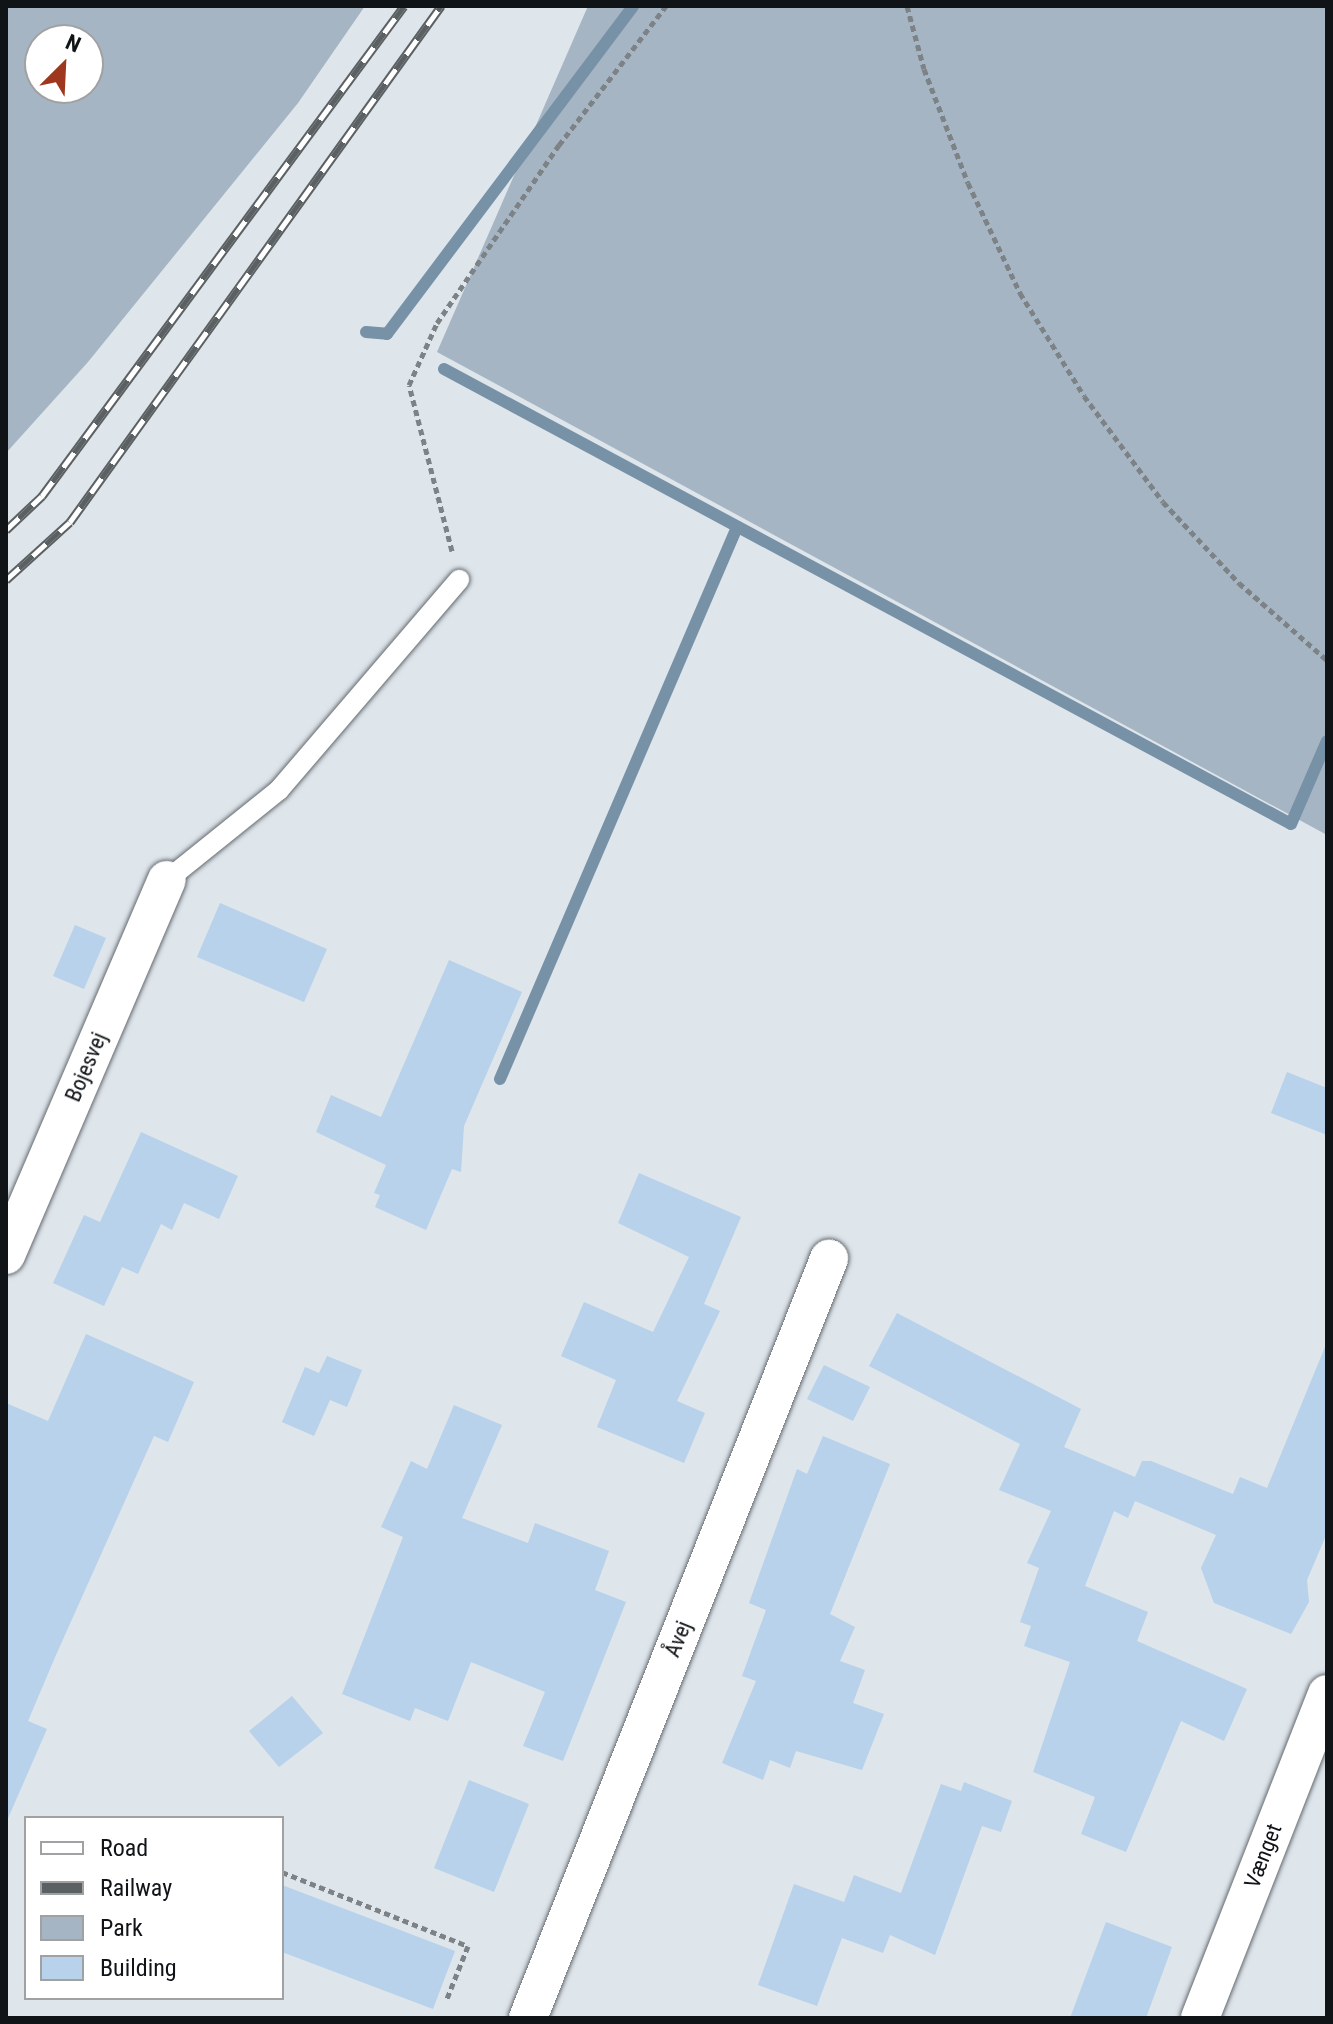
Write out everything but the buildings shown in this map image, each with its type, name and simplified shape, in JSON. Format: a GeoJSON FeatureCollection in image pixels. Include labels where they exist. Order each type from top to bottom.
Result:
{"type":"FeatureCollection","features":[{"type":"Feature","properties":{"kind":"street","name":"Bojesvej"},"geometry":{"type":"LineString","coordinates":[[6,1255],[167,880]]}},
{"type":"Feature","properties":{"kind":"street","name":"Åvej"},"geometry":{"type":"LineString","coordinates":[[528,2018],[829,1259]]}},
{"type":"Feature","properties":{"kind":"street","name":"Vænget"},"geometry":{"type":"LineString","coordinates":[[1200,2018],[1327,1694]]}},
{"type":"Feature","properties":{"kind":"lane"},"geometry":{"type":"LineString","coordinates":[[167,880],[279,790],[459,580]]}},
{"type":"Feature","properties":{"kind":"path"},"geometry":{"type":"LineString","coordinates":[[459,580],[409,385],[437,323],[559,145],[666,6]]}},
{"type":"Feature","properties":{"kind":"path"},"geometry":{"type":"LineString","coordinates":[[907,6],[924,69],[968,183],[1020,293],[1084,396],[1163,502],[1239,583],[1327,660]]}},
{"type":"Feature","properties":{"kind":"path"},"geometry":{"type":"LineString","coordinates":[[284,1873],[468,1946],[446,2001]]}},
{"type":"Feature","properties":{"kind":"green space"},"geometry":{"type":"Polygon","coordinates":[[[6,6],[365,6],[298,103],[88,362],[6,453],[6,6]]]}},
{"type":"Feature","properties":{"kind":"green space"},"geometry":{"type":"Polygon","coordinates":[[[588,6],[1327,6],[1327,835],[437,352],[588,6]]]}},
{"type":"Feature","properties":{"kind":"waterway"},"geometry":{"type":"LineString","coordinates":[[366,332],[387,334],[633,6]]}},
{"type":"Feature","properties":{"kind":"waterway"},"geometry":{"type":"LineString","coordinates":[[444,369],[1291,824],[1327,741]]}},
{"type":"Feature","properties":{"kind":"waterway"},"geometry":{"type":"LineString","coordinates":[[500,1079],[737,527]]}},
{"type":"Feature","properties":{"kind":"railway"},"geometry":{"type":"LineString","coordinates":[[6,530],[42,496],[404,6]]}},
{"type":"Feature","properties":{"kind":"railway"},"geometry":{"type":"LineString","coordinates":[[6,580],[70,522],[441,6]]}}]}
